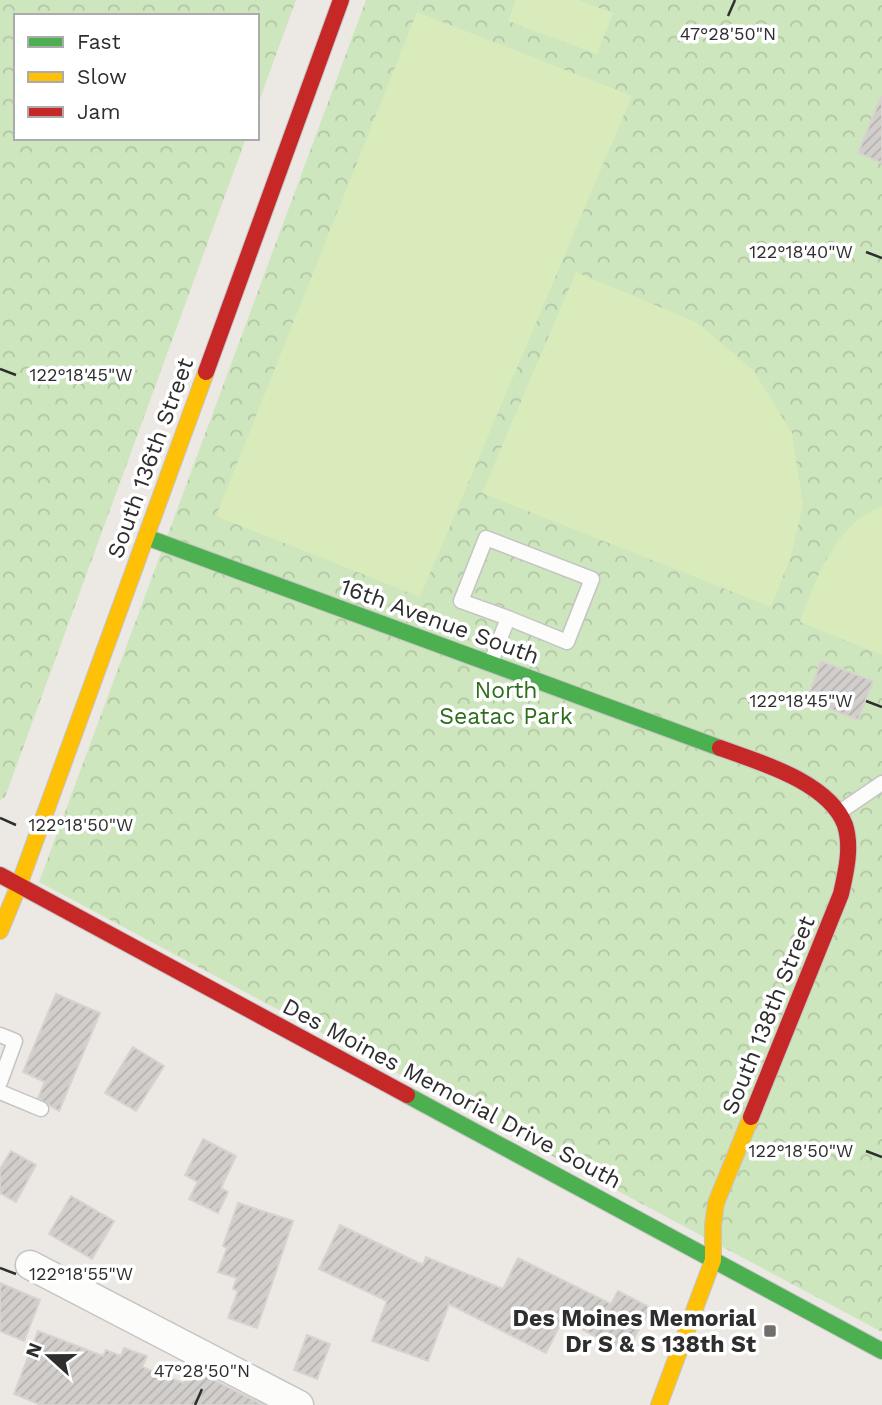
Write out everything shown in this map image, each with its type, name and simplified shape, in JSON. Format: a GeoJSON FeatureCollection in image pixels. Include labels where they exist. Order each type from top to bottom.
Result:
{"type":"FeatureCollection","features":[{"type":"Feature","properties":{"kind":"street","name":"South 136th Street"},"geometry":{"type":"LineString","coordinates":[[0,930],[19,885],[341,0]]}},
{"type":"Feature","properties":{"kind":"street","name":"16th Avenue South"},"geometry":{"type":"LineString","coordinates":[[146,537],[769,766],[799,780],[836,806]]}},
{"type":"Feature","properties":{"kind":"street","name":"South 138th Street"},"geometry":{"type":"LineString","coordinates":[[659,1405],[713,1260],[716,1203],[841,894],[849,850],[836,806]]}},
{"type":"Feature","properties":{"kind":"street","name":"Des Moines Memorial Drive South"},"geometry":{"type":"LineString","coordinates":[[0,875],[882,1351]]}},
{"type":"Feature","properties":{"kind":"street"},"geometry":{"type":"LineString","coordinates":[[30,1265],[299,1405]]}},
{"type":"Feature","properties":{"kind":"lane"},"geometry":{"type":"LineString","coordinates":[[486,538],[592,579],[568,642],[508,618],[461,601],[486,538]]}},
{"type":"Feature","properties":{"kind":"lane"},"geometry":{"type":"LineString","coordinates":[[490,664],[508,618]]}},
{"type":"Feature","properties":{"kind":"lane"},"geometry":{"type":"LineString","coordinates":[[836,806],[882,783]]}},
{"type":"Feature","properties":{"kind":"lane"},"geometry":{"type":"LineString","coordinates":[[0,1035],[15,1041],[0,1082]]}},
{"type":"Feature","properties":{"kind":"lane"},"geometry":{"type":"LineString","coordinates":[[0,1092],[41,1109]]}},
{"type":"Feature","properties":{"kind":"green space"},"geometry":{"type":"Polygon","coordinates":[[[0,0],[296,0],[259,102],[259,14],[14,14],[14,140],[245,140],[5,797],[0,800],[0,0]]]}},
{"type":"Feature","properties":{"kind":"green space","name":"North Seatac Park"},"geometry":{"type":"Polygon","coordinates":[[[366,0],[882,0],[882,1332],[39,882],[366,0]]]}},
{"type":"Feature","properties":{"kind":"green space"},"geometry":{"type":"Polygon","coordinates":[[[516,0],[578,0],[613,13],[597,54],[508,21],[516,0]]]}},
{"type":"Feature","properties":{"kind":"green space"},"geometry":{"type":"Polygon","coordinates":[[[417,12],[632,96],[420,597],[216,516],[417,12]]]}},
{"type":"Feature","properties":{"kind":"green space"},"geometry":{"type":"Polygon","coordinates":[[[576,272],[696,322],[753,370],[792,433],[803,504],[791,556],[771,607],[482,493],[576,272]]]}},
{"type":"Feature","properties":{"kind":"green space"},"geometry":{"type":"Polygon","coordinates":[[[882,506],[882,655],[800,622],[829,554],[852,526],[866,514],[882,506]]]}},
{"type":"Feature","properties":{"kind":"building"},"geometry":{"type":"Polygon","coordinates":[[[882,97],[882,163],[858,153],[882,97]]]}},
{"type":"Feature","properties":{"kind":"building"},"geometry":{"type":"Polygon","coordinates":[[[821,661],[873,681],[858,720],[807,700],[821,661]]]}},
{"type":"Feature","properties":{"kind":"building"},"geometry":{"type":"Polygon","coordinates":[[[56,994],[100,1013],[59,1111],[38,1098],[45,1082],[23,1072],[56,994]]]}},
{"type":"Feature","properties":{"kind":"building"},"geometry":{"type":"Polygon","coordinates":[[[133,1047],[164,1066],[136,1111],[105,1093],[133,1047]]]}},
{"type":"Feature","properties":{"kind":"building"},"geometry":{"type":"Polygon","coordinates":[[[203,1139],[236,1156],[221,1188],[228,1192],[218,1213],[189,1199],[198,1182],[185,1175],[203,1139]]]}},
{"type":"Feature","properties":{"kind":"building"},"geometry":{"type":"Polygon","coordinates":[[[11,1151],[36,1165],[16,1202],[0,1193],[0,1169],[11,1151]]]}},
{"type":"Feature","properties":{"kind":"building"},"geometry":{"type":"Polygon","coordinates":[[[71,1196],[114,1221],[92,1259],[49,1234],[71,1196]]]}},
{"type":"Feature","properties":{"kind":"building"},"geometry":{"type":"Polygon","coordinates":[[[238,1203],[293,1221],[257,1328],[228,1318],[238,1291],[233,1289],[237,1278],[218,1272],[227,1248],[223,1246],[238,1203]]]}},
{"type":"Feature","properties":{"kind":"building"},"geometry":{"type":"Polygon","coordinates":[[[340,1225],[423,1265],[426,1257],[503,1289],[518,1258],[611,1304],[618,1291],[651,1308],[626,1353],[563,1319],[546,1353],[449,1304],[428,1361],[372,1341],[387,1301],[319,1269],[340,1225]]]}},
{"type":"Feature","properties":{"kind":"building"},"geometry":{"type":"Polygon","coordinates":[[[0,1283],[40,1300],[24,1341],[0,1331],[0,1283]]]}},
{"type":"Feature","properties":{"kind":"building"},"geometry":{"type":"Polygon","coordinates":[[[38,1331],[103,1356],[106,1350],[121,1356],[124,1348],[147,1356],[142,1367],[183,1383],[190,1368],[263,1405],[41,1405],[14,1394],[38,1331]]]}},
{"type":"Feature","properties":{"kind":"building"},"geometry":{"type":"Polygon","coordinates":[[[307,1335],[330,1344],[317,1379],[294,1370],[307,1335]]]}},
{"type":"Feature","properties":{"kind":"traffic: fast"},"geometry":{"type":"LineString","coordinates":[[146,537],[720,748]]}},
{"type":"Feature","properties":{"kind":"traffic: fast"},"geometry":{"type":"LineString","coordinates":[[407,1095],[882,1351]]}},
{"type":"Feature","properties":{"kind":"traffic: slow"},"geometry":{"type":"LineString","coordinates":[[0,931],[206,372]]}},
{"type":"Feature","properties":{"kind":"traffic: slow"},"geometry":{"type":"LineString","coordinates":[[659,1405],[713,1260],[716,1203],[751,1117]]}},
{"type":"Feature","properties":{"kind":"traffic: jam"},"geometry":{"type":"LineString","coordinates":[[206,372],[341,0]]}},
{"type":"Feature","properties":{"kind":"traffic: jam"},"geometry":{"type":"LineString","coordinates":[[720,748],[772,767],[809,785],[837,810],[845,825],[848,842],[841,894],[751,1117]]}},
{"type":"Feature","properties":{"kind":"traffic: jam"},"geometry":{"type":"LineString","coordinates":[[0,875],[407,1095]]}},
{"type":"Feature","properties":{"kind":"place","name":"Des Moines Memorial Dr S & S 138th St"},"geometry":{"type":"Point","coordinates":[770,1331]}}]}
